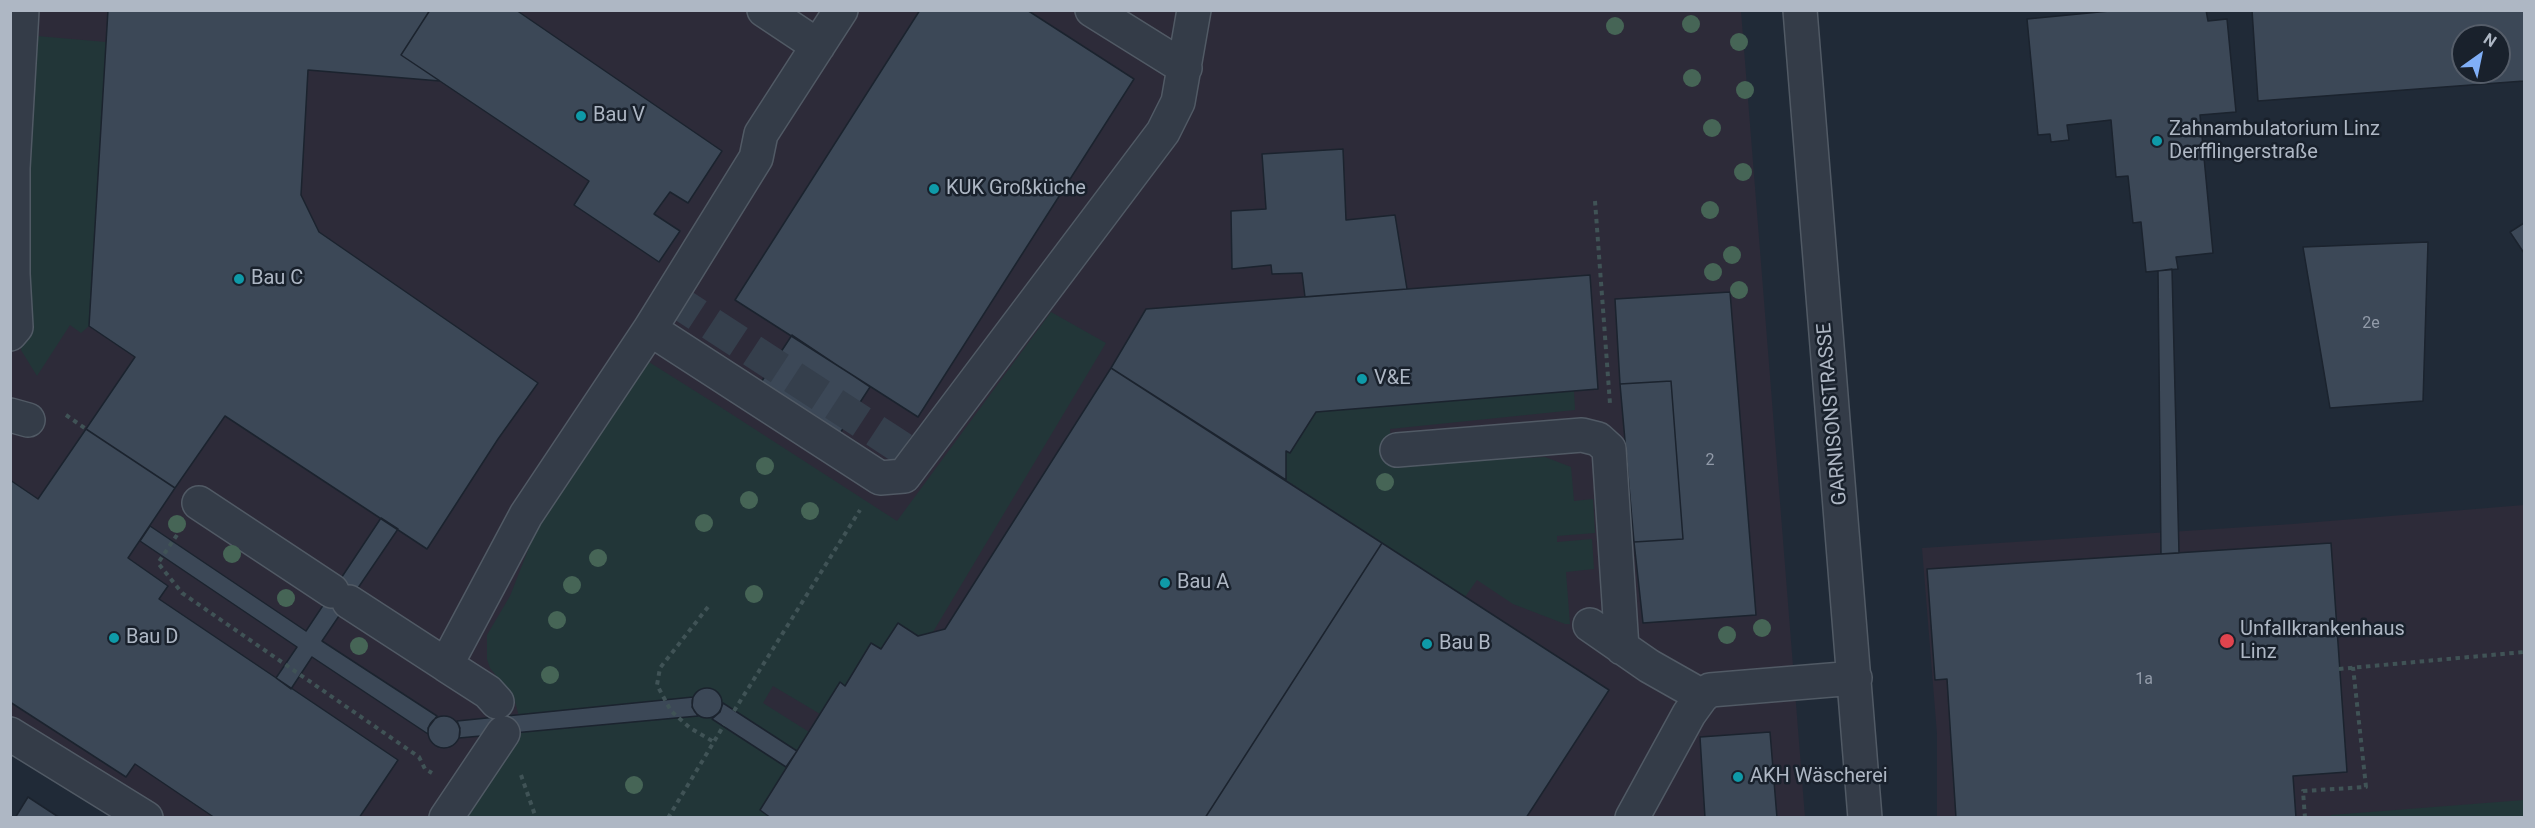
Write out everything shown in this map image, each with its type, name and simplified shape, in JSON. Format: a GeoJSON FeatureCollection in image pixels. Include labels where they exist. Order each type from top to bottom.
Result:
{"type":"FeatureCollection","features":[{"type":"Feature","properties":{"kind":"street"},"geometry":{"type":"LineString","coordinates":[[10,334],[16,327],[13,274],[13,168],[22,10]]}},
{"type":"Feature","properties":{"kind":"street"},"geometry":{"type":"LineString","coordinates":[[764,10],[818,46]]}},
{"type":"Feature","properties":{"kind":"street"},"geometry":{"type":"LineString","coordinates":[[446,665],[526,515],[650,329],[756,158],[760,134],[841,10]]}},
{"type":"Feature","properties":{"kind":"street"},"geometry":{"type":"LineString","coordinates":[[1092,10],[1185,69]]}},
{"type":"Feature","properties":{"kind":"street"},"geometry":{"type":"LineString","coordinates":[[650,329],[880,478],[904,476],[1156,141],[1178,102],[1194,10]]}},
{"type":"Feature","properties":{"kind":"street","name":"GARNISONSTRASSE"},"geometry":{"type":"LineString","coordinates":[[1800,10],[1865,818]]}},
{"type":"Feature","properties":{"kind":"street"},"geometry":{"type":"LineString","coordinates":[[1397,450],[1582,435],[1598,439],[1604,444],[1609,449],[1622,648]]}},
{"type":"Feature","properties":{"kind":"street"},"geometry":{"type":"LineString","coordinates":[[199,503],[488,692],[500,718],[454,806]]}},
{"type":"Feature","properties":{"kind":"street"},"geometry":{"type":"LineString","coordinates":[[1590,625],[1622,648],[1702,696]]}},
{"type":"Feature","properties":{"kind":"street"},"geometry":{"type":"LineString","coordinates":[[1632,818],[1689,714],[1702,696],[1719,688],[1855,678]]}},
{"type":"Feature","properties":{"kind":"street"},"geometry":{"type":"LineString","coordinates":[[10,734],[146,818]]}},
{"type":"Feature","properties":{"kind":"path"},"geometry":{"type":"LineString","coordinates":[[1595,201],[1610,394]]}},
{"type":"Feature","properties":{"kind":"path"},"geometry":{"type":"LineString","coordinates":[[735,711],[880,478]]}},
{"type":"Feature","properties":{"kind":"path"},"geometry":{"type":"LineString","coordinates":[[199,503],[158,563],[182,593],[419,757],[425,770],[454,806]]}},
{"type":"Feature","properties":{"kind":"path"},"geometry":{"type":"LineString","coordinates":[[708,607],[660,668],[657,685],[671,711],[690,729],[714,742]]}},
{"type":"Feature","properties":{"kind":"path"},"geometry":{"type":"LineString","coordinates":[[2339,669],[2524,652]]}},
{"type":"Feature","properties":{"kind":"path"},"geometry":{"type":"LineString","coordinates":[[2305,818],[2303,791],[2366,787],[2353,667]]}},
{"type":"Feature","properties":{"kind":"path"},"geometry":{"type":"LineString","coordinates":[[668,818],[724,725]]}},
{"type":"Feature","properties":{"kind":"shaded area"},"geometry":{"type":"Polygon","coordinates":[[[10,11],[1741,11],[1805,817],[143,817],[11,733],[10,11]]]}},
{"type":"Feature","properties":{"kind":"shaded area","name":"Unfallkrankenhaus Linz"},"geometry":{"type":"Polygon","coordinates":[[[2524,505],[2524,817],[1937,817],[1937,734],[1922,548],[2293,524],[2524,505]]]}},
{"type":"Feature","properties":{"kind":"green space"},"geometry":{"type":"Polygon","coordinates":[[[37,36],[106,42],[89,326],[81,333],[70,325],[37,376],[21,350],[37,36]]]}},
{"type":"Feature","properties":{"kind":"green space"},"geometry":{"type":"Polygon","coordinates":[[[1051,312],[1106,343],[933,632],[918,636],[898,623],[881,649],[871,643],[845,686],[840,683],[820,714],[773,686],[763,703],[809,732],[760,810],[771,817],[466,818],[515,746],[519,736],[520,720],[514,698],[490,668],[487,659],[487,635],[510,596],[539,522],[644,362],[649,362],[897,521],[1051,312]]]}},
{"type":"Feature","properties":{"kind":"green space"},"geometry":{"type":"Polygon","coordinates":[[[1574,391],[1575,410],[1390,429],[1392,465],[1545,457],[1571,467],[1574,501],[1593,499],[1595,533],[1557,536],[1557,542],[1592,539],[1594,569],[1566,572],[1570,624],[1513,604],[1477,580],[1465,597],[1286,480],[1286,451],[1290,453],[1316,412],[1574,391]]]}},
{"type":"Feature","properties":{"kind":"green space"},"geometry":{"type":"Polygon","coordinates":[[[2524,800],[2524,817],[2331,817],[2331,815],[2524,800]]]}},
{"type":"Feature","properties":{"kind":"building","name":"Bau C"},"geometry":{"type":"Polygon","coordinates":[[[108,10],[430,10],[401,55],[440,81],[308,70],[301,195],[319,232],[538,383],[498,439],[427,549],[225,416],[175,488],[86,429],[135,357],[89,326],[108,10]]]}},
{"type":"Feature","properties":{"kind":"building","name":"Bau V"},"geometry":{"type":"Polygon","coordinates":[[[430,10],[516,10],[722,151],[688,203],[670,192],[654,214],[680,231],[659,262],[574,205],[589,181],[401,55],[430,10]]]}},
{"type":"Feature","properties":{"kind":"building","name":"KUK Großküche"},"geometry":{"type":"Polygon","coordinates":[[[920,10],[1027,10],[1134,79],[918,417],[735,300],[920,10]]]}},
{"type":"Feature","properties":{"kind":"building","name":"Zahnambulatorium Linz Derfflingerstraße"},"geometry":{"type":"Polygon","coordinates":[[[2120,10],[2206,10],[2208,21],[2227,19],[2236,112],[2200,115],[2213,253],[2176,257],[2178,269],[2146,272],[2141,222],[2133,223],[2128,176],[2116,177],[2111,120],[2067,125],[2069,140],[2051,142],[2050,134],[2038,135],[2027,19],[2120,10]]]}},
{"type":"Feature","properties":{"kind":"building"},"geometry":{"type":"Polygon","coordinates":[[[2252,10],[2524,10],[2524,81],[2511,82],[2511,24],[2451,24],[2451,84],[2484,84],[2258,101],[2252,10]]]}},
{"type":"Feature","properties":{"kind":"building"},"geometry":{"type":"Polygon","coordinates":[[[1343,149],[1346,220],[1395,215],[1407,289],[1305,297],[1302,273],[1272,274],[1271,265],[1232,269],[1231,211],[1266,209],[1262,154],[1343,149]]]}},
{"type":"Feature","properties":{"kind":"building"},"geometry":{"type":"Polygon","coordinates":[[[2524,223],[2524,253],[2510,232],[2524,223]]]}},
{"type":"Feature","properties":{"kind":"building"},"geometry":{"type":"Polygon","coordinates":[[[2428,242],[2423,401],[2330,408],[2303,247],[2428,242]]]}},
{"type":"Feature","properties":{"kind":"building"},"geometry":{"type":"Polygon","coordinates":[[[2172,269],[2179,553],[2161,554],[2158,271],[2172,269]]]}},
{"type":"Feature","properties":{"kind":"building","name":"V&E"},"geometry":{"type":"Polygon","coordinates":[[[1590,275],[1598,389],[1316,412],[1290,453],[1286,451],[1286,480],[1111,368],[1146,309],[1590,275]]]}},
{"type":"Feature","properties":{"kind":"building"},"geometry":{"type":"Polygon","coordinates":[[[1730,292],[1756,615],[1643,623],[1634,542],[1683,539],[1671,381],[1620,384],[1615,299],[1730,292]]]}},
{"type":"Feature","properties":{"kind":"building"},"geometry":{"type":"Polygon","coordinates":[[[792,335],[870,387],[835,441],[756,390],[792,335]]]}},
{"type":"Feature","properties":{"kind":"building","name":"Bau A"},"geometry":{"type":"Polygon","coordinates":[[[1111,368],[1382,543],[1205,818],[771,818],[760,810],[840,682],[845,686],[871,643],[881,649],[898,623],[918,636],[945,629],[1111,368]]]}},
{"type":"Feature","properties":{"kind":"building"},"geometry":{"type":"Polygon","coordinates":[[[1671,381],[1683,539],[1634,542],[1620,384],[1671,381]]]}},
{"type":"Feature","properties":{"kind":"building","name":"Bau D"},"geometry":{"type":"Polygon","coordinates":[[[86,429],[175,488],[128,558],[168,586],[159,599],[398,760],[359,818],[215,818],[135,764],[126,777],[10,702],[10,480],[38,499],[86,429]]]}},
{"type":"Feature","properties":{"kind":"building"},"geometry":{"type":"Polygon","coordinates":[[[381,518],[398,529],[322,641],[437,716],[428,728],[428,734],[312,657],[291,689],[276,678],[297,647],[140,541],[150,526],[306,631],[381,518]]]}},
{"type":"Feature","properties":{"kind":"building","name":"Bau B"},"geometry":{"type":"Polygon","coordinates":[[[1382,543],[1609,690],[1526,818],[1205,818],[1382,543]]]}},
{"type":"Feature","properties":{"kind":"building"},"geometry":{"type":"Polygon","coordinates":[[[2331,543],[2347,772],[2293,776],[2296,818],[1956,818],[1947,679],[1935,680],[1927,569],[2331,543]]]}},
{"type":"Feature","properties":{"kind":"building"},"geometry":{"type":"Polygon","coordinates":[[[707,688],[718,692],[722,703],[718,714],[707,718],[696,714],[692,703],[696,692],[707,688]]]}},
{"type":"Feature","properties":{"kind":"building"},"geometry":{"type":"Polygon","coordinates":[[[693,697],[692,707],[698,716],[459,738],[460,728],[457,721],[693,697]]]}},
{"type":"Feature","properties":{"kind":"building"},"geometry":{"type":"Polygon","coordinates":[[[723,703],[797,751],[786,767],[712,719],[720,712],[723,703]]]}},
{"type":"Feature","properties":{"kind":"building"},"geometry":{"type":"Polygon","coordinates":[[[444,716],[456,720],[460,732],[456,744],[444,748],[432,744],[428,732],[432,720],[444,716]]]}},
{"type":"Feature","properties":{"kind":"building","name":"AKH Wäscherei"},"geometry":{"type":"Polygon","coordinates":[[[1770,732],[1777,818],[1705,818],[1700,737],[1770,732]]]}},
{"type":"Feature","properties":{"kind":"building"},"geometry":{"type":"Polygon","coordinates":[[[28,797],[60,818],[15,818],[28,797]]]}},
{"type":"Feature","properties":{"kind":"tunnel"},"geometry":{"type":"LineString","coordinates":[[670,297],[917,458]]}},
{"type":"Feature","properties":{"kind":"place","name":"Bau V"},"geometry":{"type":"Point","coordinates":[581,116]}},
{"type":"Feature","properties":{"kind":"place","name":"Zahnambulatorium Linz Derfflingerstraße"},"geometry":{"type":"Point","coordinates":[2157,141]}},
{"type":"Feature","properties":{"kind":"place","name":"KUK Großküche"},"geometry":{"type":"Point","coordinates":[934,189]}},
{"type":"Feature","properties":{"kind":"place","name":"Bau C"},"geometry":{"type":"Point","coordinates":[239,279]}},
{"type":"Feature","properties":{"kind":"place","name":"V&E"},"geometry":{"type":"Point","coordinates":[1362,379]}},
{"type":"Feature","properties":{"kind":"place","name":"Bau A"},"geometry":{"type":"Point","coordinates":[1165,583]}},
{"type":"Feature","properties":{"kind":"place","name":"Bau D"},"geometry":{"type":"Point","coordinates":[114,638]}},
{"type":"Feature","properties":{"kind":"place","name":"Unfallkrankenhaus Linz"},"geometry":{"type":"Point","coordinates":[2227,641]}},
{"type":"Feature","properties":{"kind":"place","name":"Bau B"},"geometry":{"type":"Point","coordinates":[1427,644]}},
{"type":"Feature","properties":{"kind":"place","name":"AKH Wäscherei"},"geometry":{"type":"Point","coordinates":[1738,777]}}]}
